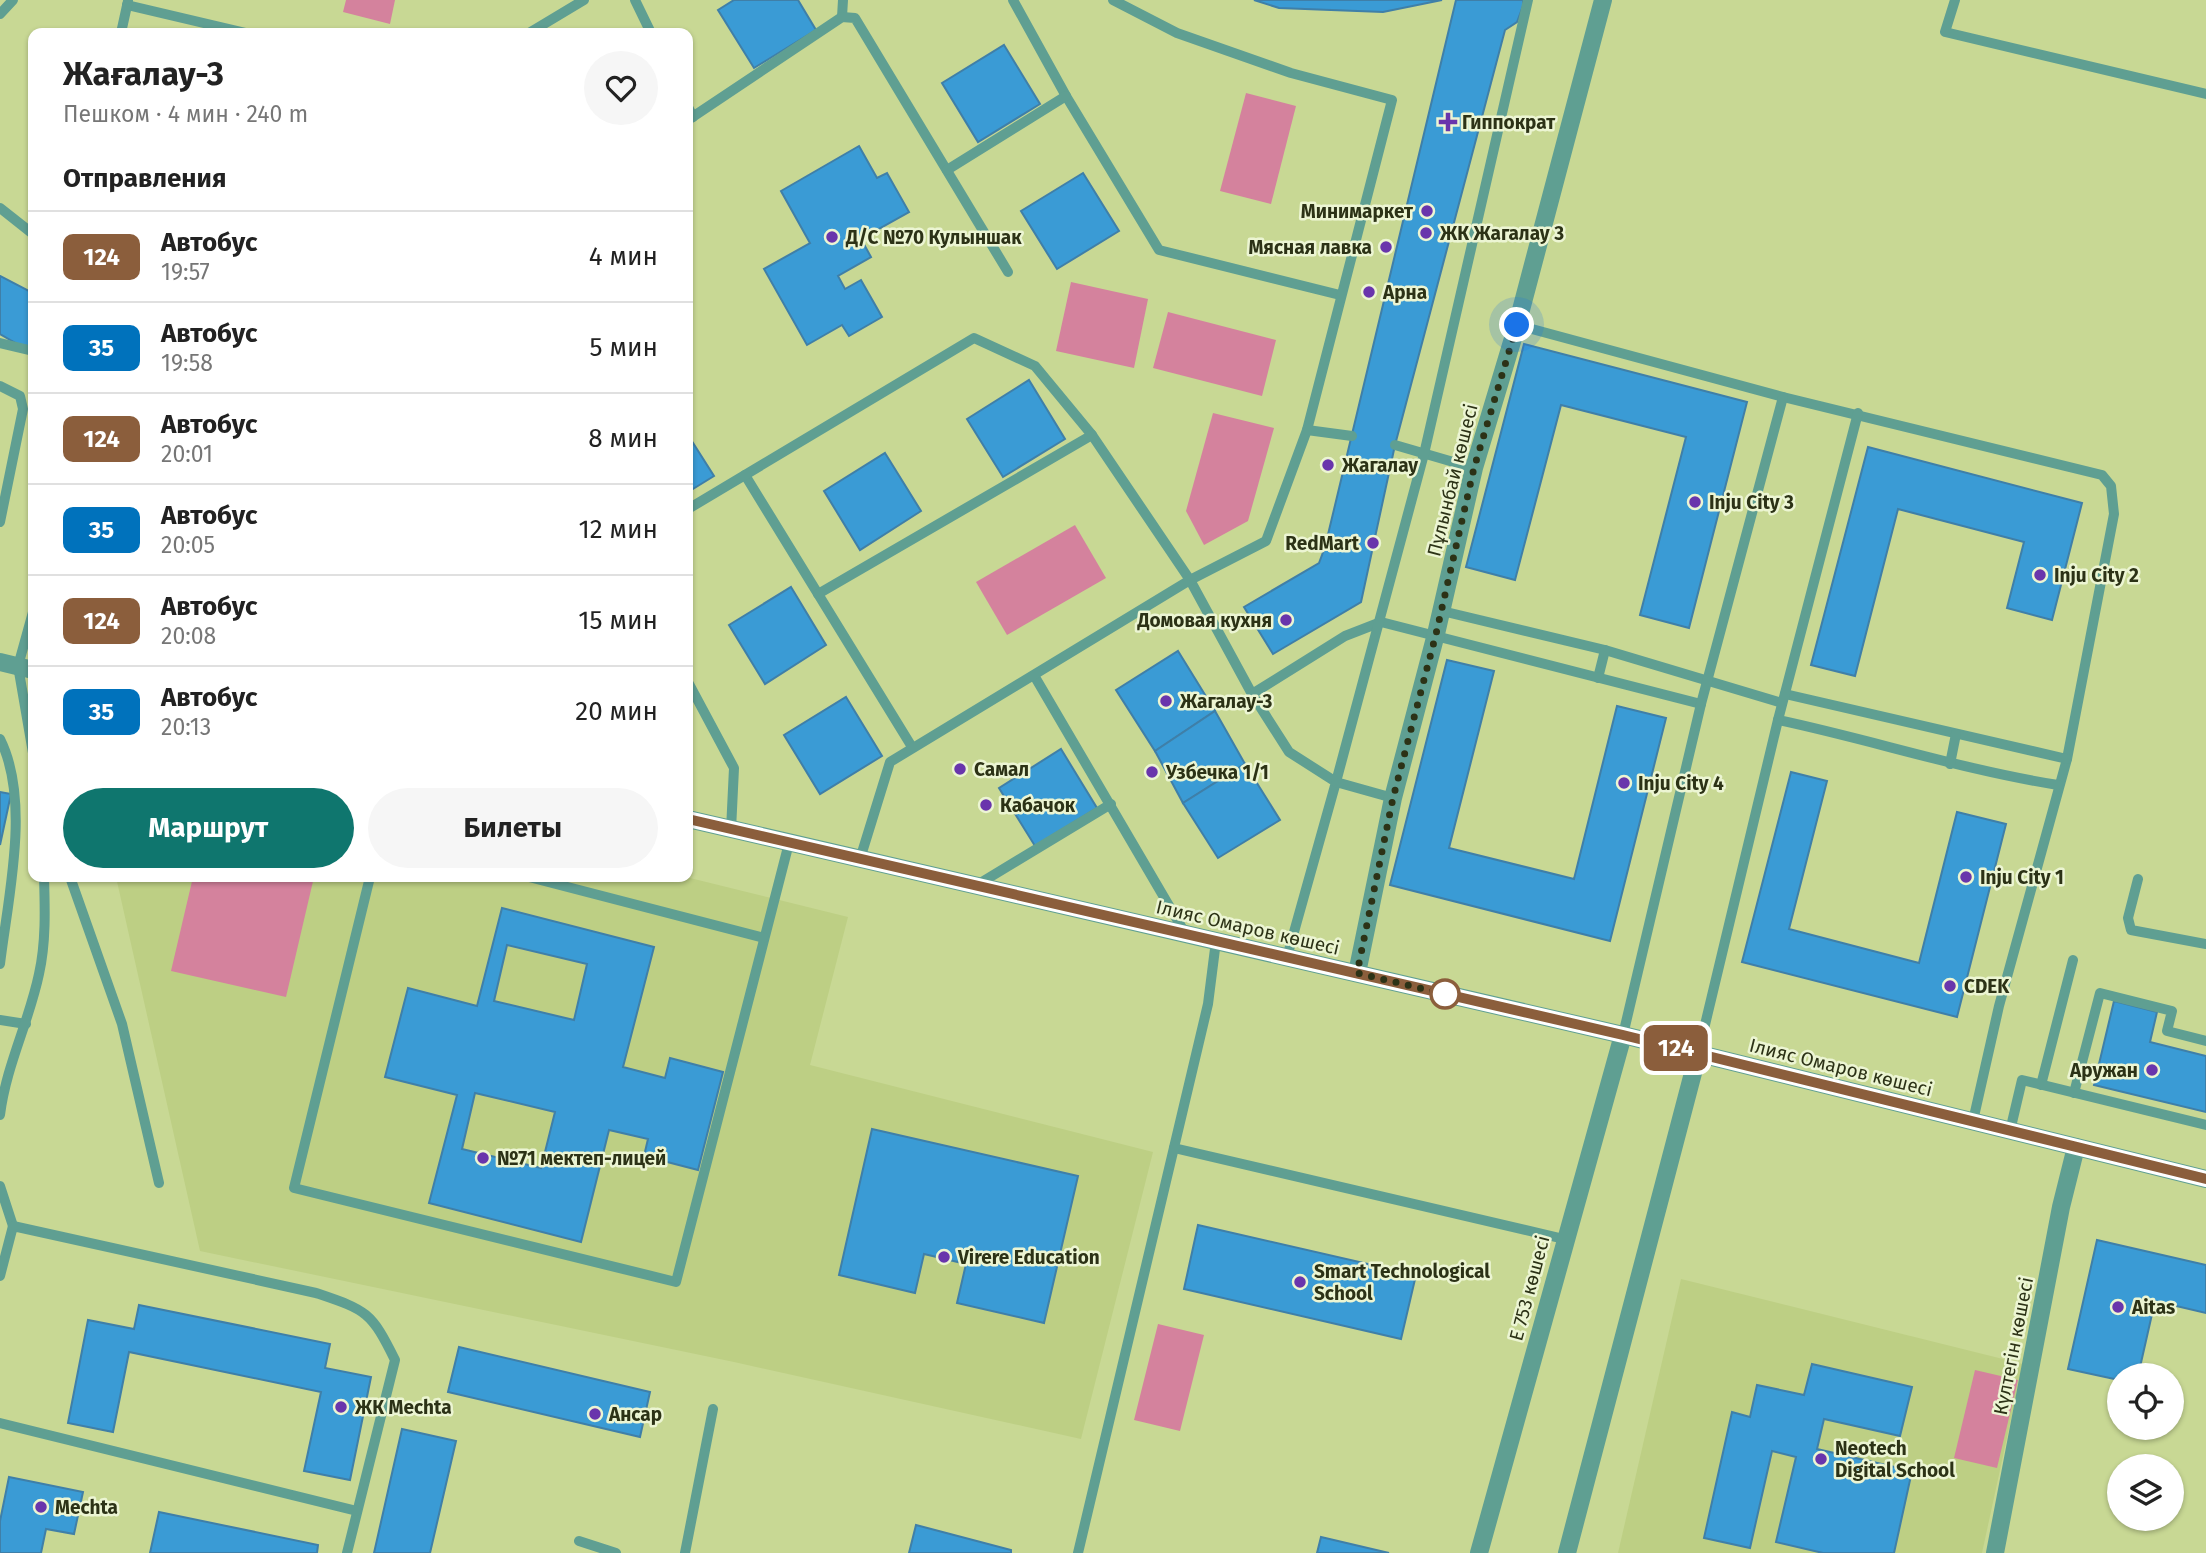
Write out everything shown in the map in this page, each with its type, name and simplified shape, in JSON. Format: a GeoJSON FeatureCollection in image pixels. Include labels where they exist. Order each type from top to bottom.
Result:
{"type":"FeatureCollection","features":[{"type":"Feature","properties":{"kind":"street","name":"Пұлынбай көшесі"},"geometry":{"type":"LineString","coordinates":[[1357,973],[1393,798],[1442,611],[1474,468],[1517,325],[1604,0]]}},
{"type":"Feature","properties":{"kind":"street"},"geometry":{"type":"LineString","coordinates":[[0,662],[26,668]]}},
{"type":"Feature","properties":{"kind":"street","name":"Ілияс Омаров көшесі"},"geometry":{"type":"LineString","coordinates":[[693,820],[1623,1035],[2206,1179]]}},
{"type":"Feature","properties":{"kind":"street","name":"Е 753 көшесі"},"geometry":{"type":"LineString","coordinates":[[1479,1553],[1564,1239],[1623,1035]]}},
{"type":"Feature","properties":{"kind":"street"},"geometry":{"type":"LineString","coordinates":[[1567,1553],[1698,1054]]}},
{"type":"Feature","properties":{"kind":"street","name":"Күлтегін көшесі"},"geometry":{"type":"LineString","coordinates":[[1995,1553],[2061,1208],[2076,1147]]}},
{"type":"Feature","properties":{"kind":"lane"},"geometry":{"type":"LineString","coordinates":[[0,14],[13,0]]}},
{"type":"Feature","properties":{"kind":"lane"},"geometry":{"type":"LineString","coordinates":[[537,28],[584,0]]}},
{"type":"Feature","properties":{"kind":"lane"},"geometry":{"type":"LineString","coordinates":[[635,0],[649,28]]}},
{"type":"Feature","properties":{"kind":"lane"},"geometry":{"type":"LineString","coordinates":[[842,16],[844,0]]}},
{"type":"Feature","properties":{"kind":"lane"},"geometry":{"type":"LineString","coordinates":[[1013,0],[1066,96],[1159,250],[1340,295]]}},
{"type":"Feature","properties":{"kind":"lane"},"geometry":{"type":"LineString","coordinates":[[860,859],[890,762],[1035,677],[1190,580],[1266,541],[1307,430],[1392,100],[1291,73],[1190,37],[1133,4],[1113,0]]}},
{"type":"Feature","properties":{"kind":"lane"},"geometry":{"type":"LineString","coordinates":[[1287,957],[1381,622],[1424,454],[1528,0]]}},
{"type":"Feature","properties":{"kind":"lane"},"geometry":{"type":"LineString","coordinates":[[1955,0],[1945,32],[2206,94]]}},
{"type":"Feature","properties":{"kind":"lane"},"geometry":{"type":"LineString","coordinates":[[122,28],[128,3],[226,28]]}},
{"type":"Feature","properties":{"kind":"lane"},"geometry":{"type":"LineString","coordinates":[[693,112],[842,16],[855,18],[1008,272]]}},
{"type":"Feature","properties":{"kind":"lane"},"geometry":{"type":"LineString","coordinates":[[947,170],[1066,96]]}},
{"type":"Feature","properties":{"kind":"lane"},"geometry":{"type":"LineString","coordinates":[[0,208],[28,230]]}},
{"type":"Feature","properties":{"kind":"lane"},"geometry":{"type":"LineString","coordinates":[[1517,325],[1783,397],[1858,413],[2102,475],[2111,486],[2114,514],[2067,759],[1999,1006],[1973,1121]]}},
{"type":"Feature","properties":{"kind":"lane"},"geometry":{"type":"LineString","coordinates":[[693,506],[974,338],[1035,366],[1092,435],[1190,580],[1252,694],[1289,752],[1336,782],[1393,798]]}},
{"type":"Feature","properties":{"kind":"lane"},"geometry":{"type":"LineString","coordinates":[[0,342],[28,350]]}},
{"type":"Feature","properties":{"kind":"lane"},"geometry":{"type":"LineString","coordinates":[[0,386],[20,396],[23,410],[0,522]]}},
{"type":"Feature","properties":{"kind":"lane"},"geometry":{"type":"LineString","coordinates":[[1623,1035],[1700,704],[1783,397]]}},
{"type":"Feature","properties":{"kind":"lane"},"geometry":{"type":"LineString","coordinates":[[1698,1054],[1778,720],[1858,413]]}},
{"type":"Feature","properties":{"kind":"lane"},"geometry":{"type":"LineString","coordinates":[[1307,430],[1352,436]]}},
{"type":"Feature","properties":{"kind":"lane"},"geometry":{"type":"LineString","coordinates":[[818,594],[1092,435]]}},
{"type":"Feature","properties":{"kind":"lane"},"geometry":{"type":"LineString","coordinates":[[1395,445],[1474,468]]}},
{"type":"Feature","properties":{"kind":"lane"},"geometry":{"type":"LineString","coordinates":[[745,475],[912,747]]}},
{"type":"Feature","properties":{"kind":"lane"},"geometry":{"type":"LineString","coordinates":[[1442,611],[1605,650],[1784,699],[2067,759]]}},
{"type":"Feature","properties":{"kind":"lane"},"geometry":{"type":"LineString","coordinates":[[1252,694],[1345,636],[1381,622],[1700,704]]}},
{"type":"Feature","properties":{"kind":"lane"},"geometry":{"type":"LineString","coordinates":[[1598,678],[1605,650]]}},
{"type":"Feature","properties":{"kind":"lane"},"geometry":{"type":"LineString","coordinates":[[26,668],[28,692]]}},
{"type":"Feature","properties":{"kind":"lane"},"geometry":{"type":"LineString","coordinates":[[1035,677],[1185,933]]}},
{"type":"Feature","properties":{"kind":"lane"},"geometry":{"type":"LineString","coordinates":[[693,691],[734,768],[731,830]]}},
{"type":"Feature","properties":{"kind":"lane"},"geometry":{"type":"LineString","coordinates":[[1778,720],[1854,736],[1950,764],[2058,785]]}},
{"type":"Feature","properties":{"kind":"lane"},"geometry":{"type":"LineString","coordinates":[[1950,764],[1955,734]]}},
{"type":"Feature","properties":{"kind":"lane"},"geometry":{"type":"LineString","coordinates":[[0,739],[14,787],[15,838],[0,964]]}},
{"type":"Feature","properties":{"kind":"lane"},"geometry":{"type":"LineString","coordinates":[[976,886],[1111,804]]}},
{"type":"Feature","properties":{"kind":"lane"},"geometry":{"type":"LineString","coordinates":[[369,882],[294,1188],[676,1282],[789,842]]}},
{"type":"Feature","properties":{"kind":"lane"},"geometry":{"type":"LineString","coordinates":[[2138,879],[2128,918],[2131,930],[2206,944]]}},
{"type":"Feature","properties":{"kind":"lane"},"geometry":{"type":"LineString","coordinates":[[0,1115],[15,1049],[26,1024],[40,972],[45,915],[44,882]]}},
{"type":"Feature","properties":{"kind":"lane"},"geometry":{"type":"LineString","coordinates":[[72,882],[122,1024],[159,1183]]}},
{"type":"Feature","properties":{"kind":"lane"},"geometry":{"type":"LineString","coordinates":[[548,882],[764,938]]}},
{"type":"Feature","properties":{"kind":"lane"},"geometry":{"type":"LineString","coordinates":[[1078,1553],[1208,1004],[1216,941]]}},
{"type":"Feature","properties":{"kind":"lane"},"geometry":{"type":"LineString","coordinates":[[2041,1085],[2073,960]]}},
{"type":"Feature","properties":{"kind":"lane"},"geometry":{"type":"LineString","coordinates":[[2074,1093],[2100,993],[2172,1011],[2167,1031],[2206,1041]]}},
{"type":"Feature","properties":{"kind":"lane"},"geometry":{"type":"LineString","coordinates":[[0,1020],[26,1024]]}},
{"type":"Feature","properties":{"kind":"lane"},"geometry":{"type":"LineString","coordinates":[[2010,1131],[2022,1080],[2206,1125]]}},
{"type":"Feature","properties":{"kind":"lane"},"geometry":{"type":"LineString","coordinates":[[1174,1148],[1564,1239]]}},
{"type":"Feature","properties":{"kind":"lane"},"geometry":{"type":"LineString","coordinates":[[0,1186],[13,1226],[0,1276]]}},
{"type":"Feature","properties":{"kind":"lane"},"geometry":{"type":"LineString","coordinates":[[13,1226],[316,1293],[360,1308],[380,1330],[395,1360],[347,1553]]}},
{"type":"Feature","properties":{"kind":"lane"},"geometry":{"type":"LineString","coordinates":[[685,1553],[713,1409]]}},
{"type":"Feature","properties":{"kind":"lane"},"geometry":{"type":"LineString","coordinates":[[0,1423],[357,1511]]}},
{"type":"Feature","properties":{"kind":"lane"},"geometry":{"type":"LineString","coordinates":[[579,1541],[616,1553]]}},
{"type":"Feature","properties":{"kind":"shaded area"},"geometry":{"type":"Polygon","coordinates":[[[346,0],[395,0],[390,24],[343,12],[346,0]]]}},
{"type":"Feature","properties":{"kind":"shaded area"},"geometry":{"type":"Polygon","coordinates":[[[1246,93],[1296,106],[1271,204],[1220,191],[1246,93]]]}},
{"type":"Feature","properties":{"kind":"shaded area"},"geometry":{"type":"Polygon","coordinates":[[[1071,282],[1148,299],[1134,368],[1056,351],[1071,282]]]}},
{"type":"Feature","properties":{"kind":"shaded area"},"geometry":{"type":"Polygon","coordinates":[[[1168,312],[1276,340],[1262,396],[1153,368],[1168,312]]]}},
{"type":"Feature","properties":{"kind":"shaded area"},"geometry":{"type":"Polygon","coordinates":[[[1213,413],[1274,428],[1248,521],[1204,545],[1186,511],[1213,413]]]}},
{"type":"Feature","properties":{"kind":"shaded area"},"geometry":{"type":"Polygon","coordinates":[[[1075,525],[1106,578],[1007,635],[976,582],[1075,525]]]}},
{"type":"Feature","properties":{"kind":"shaded area","name":"№71 мектеп-лицей"},"geometry":{"type":"Polygon","coordinates":[[[693,879],[848,917],[810,1065],[1153,1152],[1081,1439],[734,1362],[200,1251],[117,882],[693,882],[693,879]]]}},
{"type":"Feature","properties":{"kind":"shaded area"},"geometry":{"type":"Polygon","coordinates":[[[192,882],[313,882],[286,997],[171,971],[192,882]]]}},
{"type":"Feature","properties":{"kind":"shaded area","name":"Neotech Digital School"},"geometry":{"type":"Polygon","coordinates":[[[1681,1279],[2023,1364],[1982,1553],[1618,1553],[1681,1279]]]}},
{"type":"Feature","properties":{"kind":"shaded area"},"geometry":{"type":"Polygon","coordinates":[[[1158,1324],[1204,1335],[1180,1431],[1134,1420],[1158,1324]]]}},
{"type":"Feature","properties":{"kind":"shaded area"},"geometry":{"type":"Polygon","coordinates":[[[1975,1370],[2018,1380],[1997,1468],[1954,1458],[1975,1370]]]}},
{"type":"Feature","properties":{"kind":"building"},"geometry":{"type":"Polygon","coordinates":[[[734,0],[798,0],[816,30],[754,68],[718,10],[734,0]]]}},
{"type":"Feature","properties":{"kind":"building"},"geometry":{"type":"Polygon","coordinates":[[[1254,0],[1442,0],[1383,12],[1279,8],[1254,0]]]}},
{"type":"Feature","properties":{"kind":"building","name":"ЖК Жагалау 3"},"geometry":{"type":"Polygon","coordinates":[[[1456,0],[1523,0],[1523,6],[1517,22],[1505,30],[1395,445],[1361,602],[1273,654],[1244,607],[1319,563],[1325,547],[1456,0]]]}},
{"type":"Feature","properties":{"kind":"building"},"geometry":{"type":"Polygon","coordinates":[[[1004,45],[1040,104],[978,142],[942,83],[1004,45]]]}},
{"type":"Feature","properties":{"kind":"building"},"geometry":{"type":"Polygon","coordinates":[[[859,146],[877,178],[887,173],[909,212],[861,239],[871,257],[838,276],[845,289],[861,280],[882,317],[849,336],[842,325],[807,345],[764,269],[810,243],[781,191],[859,146]]]}},
{"type":"Feature","properties":{"kind":"building"},"geometry":{"type":"Polygon","coordinates":[[[1083,173],[1119,231],[1057,269],[1021,211],[1083,173]]]}},
{"type":"Feature","properties":{"kind":"building"},"geometry":{"type":"Polygon","coordinates":[[[0,276],[28,290],[28,348],[0,334],[0,276]]]}},
{"type":"Feature","properties":{"kind":"building","name":"Inju City 3"},"geometry":{"type":"Polygon","coordinates":[[[1524,344],[1747,402],[1689,628],[1640,615],[1686,437],[1561,405],[1515,580],[1466,567],[1524,344]]]}},
{"type":"Feature","properties":{"kind":"building"},"geometry":{"type":"Polygon","coordinates":[[[1029,380],[1065,439],[1003,477],[967,419],[1029,380]]]}},
{"type":"Feature","properties":{"kind":"building"},"geometry":{"type":"Polygon","coordinates":[[[693,443],[714,476],[693,489],[693,443]]]}},
{"type":"Feature","properties":{"kind":"building","name":"Inju City 2"},"geometry":{"type":"Polygon","coordinates":[[[1868,447],[2082,503],[2052,620],[2007,608],[2024,542],[1898,509],[1855,676],[1811,665],[1868,447]]]}},
{"type":"Feature","properties":{"kind":"building"},"geometry":{"type":"Polygon","coordinates":[[[885,453],[921,511],[860,550],[824,491],[885,453]]]}},
{"type":"Feature","properties":{"kind":"building"},"geometry":{"type":"Polygon","coordinates":[[[791,587],[826,645],[765,684],[729,625],[791,587]]]}},
{"type":"Feature","properties":{"kind":"building","name":"Жагалау-3"},"geometry":{"type":"Polygon","coordinates":[[[1178,651],[1215,711],[1155,751],[1116,690],[1178,651]]]}},
{"type":"Feature","properties":{"kind":"building","name":"Inju City 4"},"geometry":{"type":"Polygon","coordinates":[[[1447,660],[1494,671],[1449,848],[1574,879],[1617,706],[1666,718],[1610,941],[1390,885],[1447,660]]]}},
{"type":"Feature","properties":{"kind":"building"},"geometry":{"type":"Polygon","coordinates":[[[846,697],[882,756],[820,794],[784,735],[846,697]]]}},
{"type":"Feature","properties":{"kind":"building"},"geometry":{"type":"Polygon","coordinates":[[[1215,711],[1245,764],[1183,803],[1155,751],[1215,711]]]}},
{"type":"Feature","properties":{"kind":"building"},"geometry":{"type":"Polygon","coordinates":[[[1061,749],[1097,808],[1035,846],[999,788],[1061,749]]]}},
{"type":"Feature","properties":{"kind":"building","name":"Жагалау-3"},"geometry":{"type":"Polygon","coordinates":[[[1245,764],[1280,820],[1218,858],[1183,803],[1245,764]]]}},
{"type":"Feature","properties":{"kind":"building","name":"Inju City 1"},"geometry":{"type":"Polygon","coordinates":[[[1791,772],[1827,781],[1789,929],[1919,963],[1957,812],[2006,824],[1957,1017],[1742,962],[1791,772]]]}},
{"type":"Feature","properties":{"kind":"building"},"geometry":{"type":"Polygon","coordinates":[[[0,792],[11,794],[0,845],[0,792]]]}},
{"type":"Feature","properties":{"kind":"building"},"geometry":{"type":"Polygon","coordinates":[[[502,908],[654,947],[623,1067],[665,1078],[670,1058],[723,1072],[698,1170],[644,1156],[648,1139],[609,1130],[581,1242],[429,1203],[457,1095],[385,1077],[408,988],[477,1006],[502,908]],[[507,945],[494,1001],[574,1020],[587,964],[507,945]],[[475,1093],[462,1149],[541,1168],[555,1112],[475,1093]]]}},
{"type":"Feature","properties":{"kind":"building","name":"Аружан"},"geometry":{"type":"Polygon","coordinates":[[[2114,1001],[2157,1012],[2150,1042],[2206,1056],[2206,1112],[2094,1085],[2114,1001]]]}},
{"type":"Feature","properties":{"kind":"building"},"geometry":{"type":"Polygon","coordinates":[[[872,1129],[1078,1176],[1044,1323],[957,1303],[966,1264],[924,1254],[915,1293],[839,1275],[872,1129]]]}},
{"type":"Feature","properties":{"kind":"building","name":"Smart Technological School"},"geometry":{"type":"Polygon","coordinates":[[[1198,1225],[1416,1275],[1401,1339],[1184,1289],[1198,1225]]]}},
{"type":"Feature","properties":{"kind":"building","name":"Aitas"},"geometry":{"type":"Polygon","coordinates":[[[2097,1240],[2206,1265],[2206,1313],[2155,1301],[2141,1363],[2107,1363],[2107,1377],[2068,1369],[2097,1240]]]}},
{"type":"Feature","properties":{"kind":"building","name":"ЖК Mechta"},"geometry":{"type":"Polygon","coordinates":[[[139,1305],[330,1344],[325,1368],[371,1377],[350,1480],[304,1471],[321,1392],[129,1352],[113,1432],[68,1423],[88,1320],[134,1329],[139,1305]]]}},
{"type":"Feature","properties":{"kind":"building","name":"Ансар"},"geometry":{"type":"Polygon","coordinates":[[[459,1347],[650,1392],[640,1437],[448,1392],[459,1347]]]}},
{"type":"Feature","properties":{"kind":"building"},"geometry":{"type":"Polygon","coordinates":[[[1812,1364],[1912,1387],[1900,1436],[1824,1419],[1817,1449],[1912,1471],[1894,1553],[1823,1553],[1776,1542],[1796,1457],[1772,1451],[1750,1548],[1704,1538],[1732,1412],[1750,1417],[1757,1385],[1804,1395],[1812,1364]]]}},
{"type":"Feature","properties":{"kind":"building"},"geometry":{"type":"Polygon","coordinates":[[[402,1429],[456,1441],[430,1553],[374,1553],[402,1429]]]}},
{"type":"Feature","properties":{"kind":"building","name":"Mechta"},"geometry":{"type":"Polygon","coordinates":[[[9,1477],[83,1492],[74,1534],[46,1529],[41,1553],[0,1553],[0,1521],[9,1477]]]}},
{"type":"Feature","properties":{"kind":"building","name":"Mechta"},"geometry":{"type":"Polygon","coordinates":[[[159,1512],[318,1545],[317,1553],[150,1553],[159,1512]]]}},
{"type":"Feature","properties":{"kind":"building"},"geometry":{"type":"Polygon","coordinates":[[[916,1525],[1011,1550],[1011,1553],[909,1553],[916,1525]]]}},
{"type":"Feature","properties":{"kind":"building"},"geometry":{"type":"Polygon","coordinates":[[[1321,1537],[1389,1553],[1317,1553],[1321,1537]]]}},
{"type":"Feature","properties":{"kind":"bus line","name":"124"},"geometry":{"type":"LineString","coordinates":[[693,820],[1623,1035],[2206,1179]]}},
{"type":"Feature","properties":{"kind":"place","name":"Гиппократ"},"geometry":{"type":"Point","coordinates":[1448,122]}},
{"type":"Feature","properties":{"kind":"place","name":"Минимаркет"},"geometry":{"type":"Point","coordinates":[1427,211]}},
{"type":"Feature","properties":{"kind":"place","name":"ЖК Жагалау 3"},"geometry":{"type":"Point","coordinates":[1426,233]}},
{"type":"Feature","properties":{"kind":"place","name":"Д/С №70 Кулыншак"},"geometry":{"type":"Point","coordinates":[832,237]}},
{"type":"Feature","properties":{"kind":"place","name":"Мясная лавка"},"geometry":{"type":"Point","coordinates":[1386,247]}},
{"type":"Feature","properties":{"kind":"place","name":"Арна"},"geometry":{"type":"Point","coordinates":[1369,292]}},
{"type":"Feature","properties":{"kind":"place","name":"Жагалау"},"geometry":{"type":"Point","coordinates":[1328,465]}},
{"type":"Feature","properties":{"kind":"place","name":"Inju City 3"},"geometry":{"type":"Point","coordinates":[1695,502]}},
{"type":"Feature","properties":{"kind":"place","name":"RedMart"},"geometry":{"type":"Point","coordinates":[1373,543]}},
{"type":"Feature","properties":{"kind":"place","name":"Inju City 2"},"geometry":{"type":"Point","coordinates":[2040,575]}},
{"type":"Feature","properties":{"kind":"place","name":"Домовая кухня"},"geometry":{"type":"Point","coordinates":[1286,620]}},
{"type":"Feature","properties":{"kind":"place","name":"Жагалау-3"},"geometry":{"type":"Point","coordinates":[1166,701]}},
{"type":"Feature","properties":{"kind":"place","name":"Самал"},"geometry":{"type":"Point","coordinates":[960,769]}},
{"type":"Feature","properties":{"kind":"place","name":"Узбечка 1/1"},"geometry":{"type":"Point","coordinates":[1152,772]}},
{"type":"Feature","properties":{"kind":"place","name":"Inju City 4"},"geometry":{"type":"Point","coordinates":[1624,783]}},
{"type":"Feature","properties":{"kind":"place","name":"Кабачок"},"geometry":{"type":"Point","coordinates":[986,805]}},
{"type":"Feature","properties":{"kind":"place","name":"Inju City 1"},"geometry":{"type":"Point","coordinates":[1966,877]}},
{"type":"Feature","properties":{"kind":"place","name":"CDEK"},"geometry":{"type":"Point","coordinates":[1950,986]}},
{"type":"Feature","properties":{"kind":"place","name":"Аружан"},"geometry":{"type":"Point","coordinates":[2152,1070]}},
{"type":"Feature","properties":{"kind":"place","name":"№71 мектеп-лицей"},"geometry":{"type":"Point","coordinates":[483,1158]}},
{"type":"Feature","properties":{"kind":"place","name":"Virere Education"},"geometry":{"type":"Point","coordinates":[944,1257]}},
{"type":"Feature","properties":{"kind":"place","name":"Smart Technological School"},"geometry":{"type":"Point","coordinates":[1300,1282]}},
{"type":"Feature","properties":{"kind":"place","name":"Aitas"},"geometry":{"type":"Point","coordinates":[2118,1307]}},
{"type":"Feature","properties":{"kind":"place","name":"ЖК Mechta"},"geometry":{"type":"Point","coordinates":[341,1407]}},
{"type":"Feature","properties":{"kind":"place","name":"Ансар"},"geometry":{"type":"Point","coordinates":[595,1414]}},
{"type":"Feature","properties":{"kind":"place","name":"Neotech Digital School"},"geometry":{"type":"Point","coordinates":[1821,1459]}},
{"type":"Feature","properties":{"kind":"place","name":"Mechta"},"geometry":{"type":"Point","coordinates":[41,1507]}},
{"type":"Feature","properties":{"kind":"route"},"geometry":{"type":"LineString","coordinates":[[1445,994],[1357,973],[1393,798],[1436,634],[1474,468],[1517,325]]}}]}
